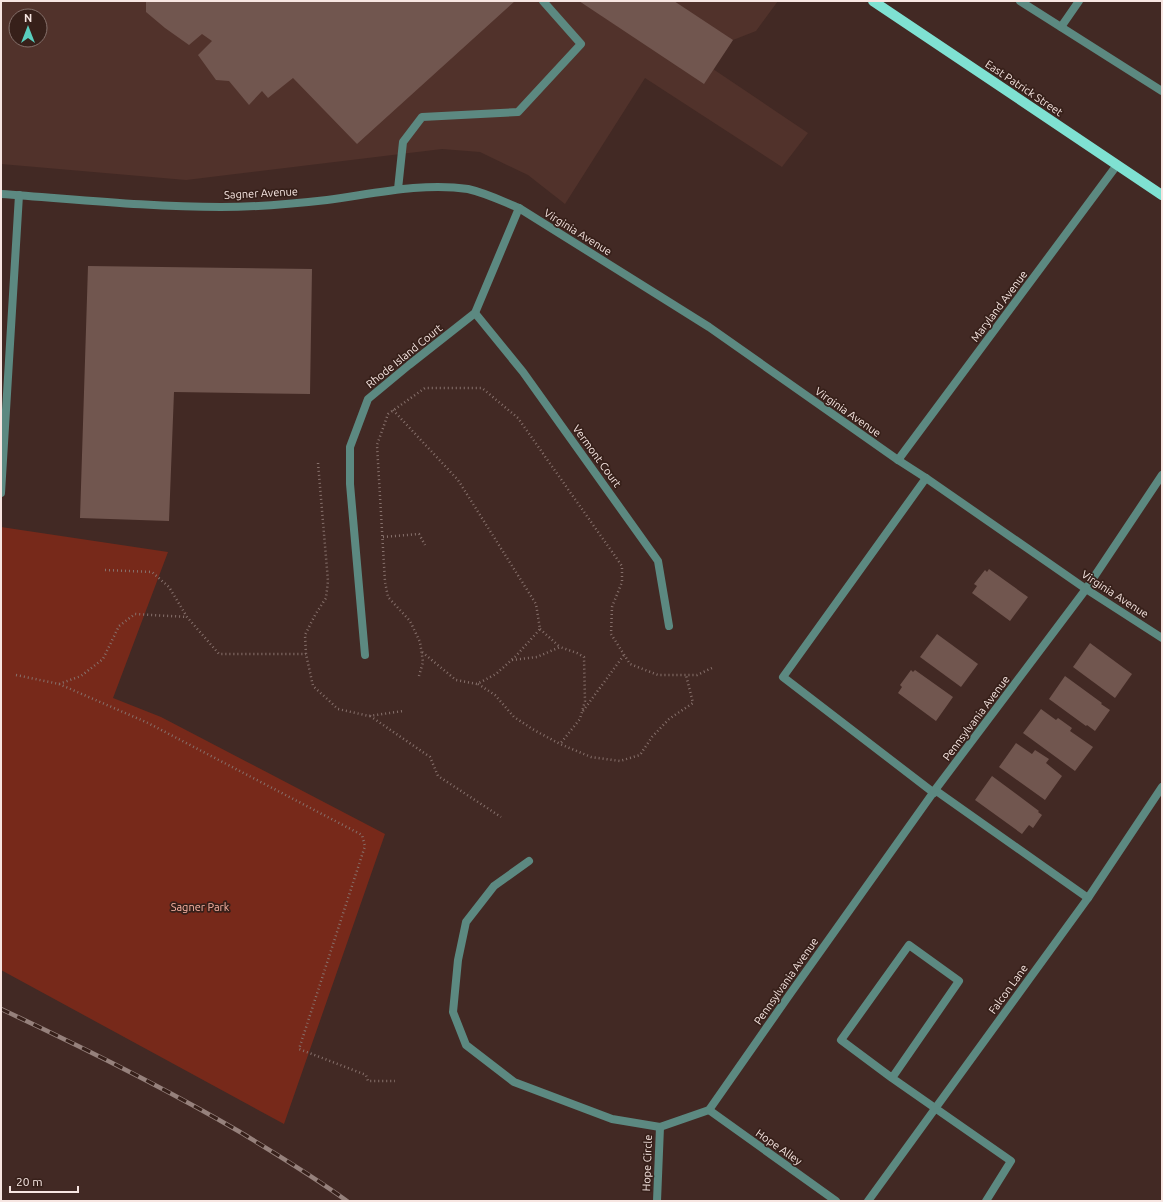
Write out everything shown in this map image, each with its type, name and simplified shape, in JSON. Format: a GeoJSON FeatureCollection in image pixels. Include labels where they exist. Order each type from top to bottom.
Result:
{"type":"FeatureCollection","features":[{"type":"Feature","properties":{"kind":"main road","name":"East Patrick Street"},"geometry":{"type":"LineString","coordinates":[[873,1],[1162,195]]}},
{"type":"Feature","properties":{"kind":"street"},"geometry":{"type":"LineString","coordinates":[[398,190],[403,142],[422,118],[518,112],[581,44],[542,1]]}},
{"type":"Feature","properties":{"kind":"street"},"geometry":{"type":"LineString","coordinates":[[1020,1],[1162,91]]}},
{"type":"Feature","properties":{"kind":"street"},"geometry":{"type":"LineString","coordinates":[[1061,26],[1079,1]]}},
{"type":"Feature","properties":{"kind":"street","name":"Maryland Avenue"},"geometry":{"type":"LineString","coordinates":[[898,460],[1118,165]]}},
{"type":"Feature","properties":{"kind":"street","name":"Sagner Avenue"},"geometry":{"type":"LineString","coordinates":[[1,194],[168,206],[221,207],[267,206],[398,190],[438,187],[468,190],[496,197],[519,208]]}},
{"type":"Feature","properties":{"kind":"street"},"geometry":{"type":"LineString","coordinates":[[1,493],[19,195]]}},
{"type":"Feature","properties":{"kind":"street","name":"Virginia Avenue"},"geometry":{"type":"LineString","coordinates":[[519,208],[709,327],[898,460],[1162,638]]}},
{"type":"Feature","properties":{"kind":"street","name":"Rhode Island Court"},"geometry":{"type":"LineString","coordinates":[[365,655],[350,484],[350,447],[368,399],[475,313],[519,208]]}},
{"type":"Feature","properties":{"kind":"street","name":"Vermont Court"},"geometry":{"type":"LineString","coordinates":[[475,313],[523,372],[658,561],[669,626]]}},
{"type":"Feature","properties":{"kind":"street","name":"Pennsylvania Avenue"},"geometry":{"type":"LineString","coordinates":[[709,1110],[935,792],[1086,588],[1162,475]]}},
{"type":"Feature","properties":{"kind":"street"},"geometry":{"type":"LineString","coordinates":[[926,478],[783,677],[935,792],[1088,898]]}},
{"type":"Feature","properties":{"kind":"street","name":"Falcon Lane"},"geometry":{"type":"LineString","coordinates":[[868,1201],[1088,898],[1162,786]]}},
{"type":"Feature","properties":{"kind":"street"},"geometry":{"type":"LineString","coordinates":[[529,861],[494,886],[466,922],[458,960],[453,1012],[466,1045],[514,1082],[612,1119],[660,1127],[709,1110]]}},
{"type":"Feature","properties":{"kind":"street"},"geometry":{"type":"LineString","coordinates":[[892,1078],[959,982],[909,945],[841,1040],[892,1078],[1011,1161],[986,1201]]}},
{"type":"Feature","properties":{"kind":"street","name":"Hope Alley"},"geometry":{"type":"LineString","coordinates":[[709,1110],[836,1201]]}},
{"type":"Feature","properties":{"kind":"street","name":"Hope Circle"},"geometry":{"type":"LineString","coordinates":[[657,1201],[660,1127]]}},
{"type":"Feature","properties":{"kind":"path"},"geometry":{"type":"LineString","coordinates":[[419,676],[423,662],[420,642],[410,621],[388,597],[382,537],[377,445],[388,414],[426,388],[482,388],[518,418],[622,566],[622,582],[612,607],[611,634],[630,664],[658,674],[696,675],[712,668]]}},
{"type":"Feature","properties":{"kind":"path"},"geometry":{"type":"LineString","coordinates":[[393,410],[458,480],[536,604],[540,629],[560,647],[577,652],[584,658],[585,701],[580,719],[560,744]]}},
{"type":"Feature","properties":{"kind":"path"},"geometry":{"type":"LineString","coordinates":[[318,463],[328,581],[326,598],[315,615],[305,636],[306,654],[313,686],[338,709],[369,716],[430,757],[438,776],[501,817]]}},
{"type":"Feature","properties":{"kind":"path"},"geometry":{"type":"LineString","coordinates":[[382,537],[419,534],[426,544]]}},
{"type":"Feature","properties":{"kind":"path"},"geometry":{"type":"LineString","coordinates":[[105,570],[152,572],[169,587],[187,616],[218,654],[306,654]]}},
{"type":"Feature","properties":{"kind":"path"},"geometry":{"type":"LineString","coordinates":[[59,684],[81,676],[103,659],[119,626],[135,614],[187,616]]}},
{"type":"Feature","properties":{"kind":"path"},"geometry":{"type":"LineString","coordinates":[[477,684],[496,674],[516,656],[540,629]]}},
{"type":"Feature","properties":{"kind":"path"},"geometry":{"type":"LineString","coordinates":[[512,660],[537,658],[560,647]]}},
{"type":"Feature","properties":{"kind":"path"},"geometry":{"type":"LineString","coordinates":[[422,652],[456,680],[477,684],[495,695],[514,717],[534,730],[560,744],[591,757],[620,761],[640,755],[652,737],[669,719],[693,703],[686,675]]}},
{"type":"Feature","properties":{"kind":"path"},"geometry":{"type":"LineString","coordinates":[[581,713],[624,655]]}},
{"type":"Feature","properties":{"kind":"path"},"geometry":{"type":"LineString","coordinates":[[16,675],[59,684],[148,723],[362,835],[366,846],[299,1049],[366,1075],[368,1081],[395,1081]]}},
{"type":"Feature","properties":{"kind":"path"},"geometry":{"type":"LineString","coordinates":[[369,716],[402,711]]}},
{"type":"Feature","properties":{"kind":"shaded area"},"geometry":{"type":"Polygon","coordinates":[[[1,1],[778,1],[756,31],[733,40],[713,69],[808,133],[782,167],[645,78],[565,204],[528,175],[480,152],[442,149],[186,180],[1,164],[1,1]]]}},
{"type":"Feature","properties":{"kind":"green space","name":"Sagner Park"},"geometry":{"type":"Polygon","coordinates":[[[1,527],[168,552],[113,698],[161,717],[385,834],[284,1124],[1,970],[1,527]]]}},
{"type":"Feature","properties":{"kind":"building"},"geometry":{"type":"Polygon","coordinates":[[[146,1],[515,1],[357,144],[293,78],[268,98],[262,91],[249,105],[229,81],[216,80],[198,55],[212,41],[202,34],[189,45],[146,12],[146,1]]]}},
{"type":"Feature","properties":{"kind":"building"},"geometry":{"type":"Polygon","coordinates":[[[579,1],[674,1],[733,40],[704,84],[579,1]]]}},
{"type":"Feature","properties":{"kind":"building"},"geometry":{"type":"Polygon","coordinates":[[[88,266],[312,269],[310,394],[174,392],[169,521],[80,518],[88,266]]]}},
{"type":"Feature","properties":{"kind":"building"},"geometry":{"type":"Polygon","coordinates":[[[989,569],[1028,597],[1010,621],[972,593],[977,586],[974,584],[985,570],[987,572],[989,569]]]}},
{"type":"Feature","properties":{"kind":"building"},"geometry":{"type":"Polygon","coordinates":[[[937,634],[978,664],[961,687],[920,657],[937,634]]]}},
{"type":"Feature","properties":{"kind":"building"},"geometry":{"type":"Polygon","coordinates":[[[1090,643],[1132,674],[1115,698],[1073,667],[1090,643]]]}},
{"type":"Feature","properties":{"kind":"building"},"geometry":{"type":"Polygon","coordinates":[[[911,670],[913,672],[915,670],[953,697],[936,721],[898,693],[902,687],[900,685],[911,670]]]}},
{"type":"Feature","properties":{"kind":"building"},"geometry":{"type":"Polygon","coordinates":[[[1065,676],[1110,710],[1095,731],[1049,699],[1065,676]]]}},
{"type":"Feature","properties":{"kind":"building"},"geometry":{"type":"Polygon","coordinates":[[[1041,709],[1056,720],[1058,718],[1072,728],[1070,731],[1093,747],[1075,771],[1023,733],[1041,709]]]}},
{"type":"Feature","properties":{"kind":"building"},"geometry":{"type":"Polygon","coordinates":[[[1016,743],[1032,754],[1035,750],[1049,759],[1046,763],[1062,776],[1045,800],[999,767],[1016,743]]]}},
{"type":"Feature","properties":{"kind":"building"},"geometry":{"type":"Polygon","coordinates":[[[992,776],[1039,811],[1038,812],[1042,815],[1033,828],[1029,825],[1022,834],[975,800],[992,776]]]}},
{"type":"Feature","properties":{"kind":"railway"},"geometry":{"type":"LineString","coordinates":[[1,1009],[122,1068],[211,1115],[294,1165],[347,1201]]}}]}
